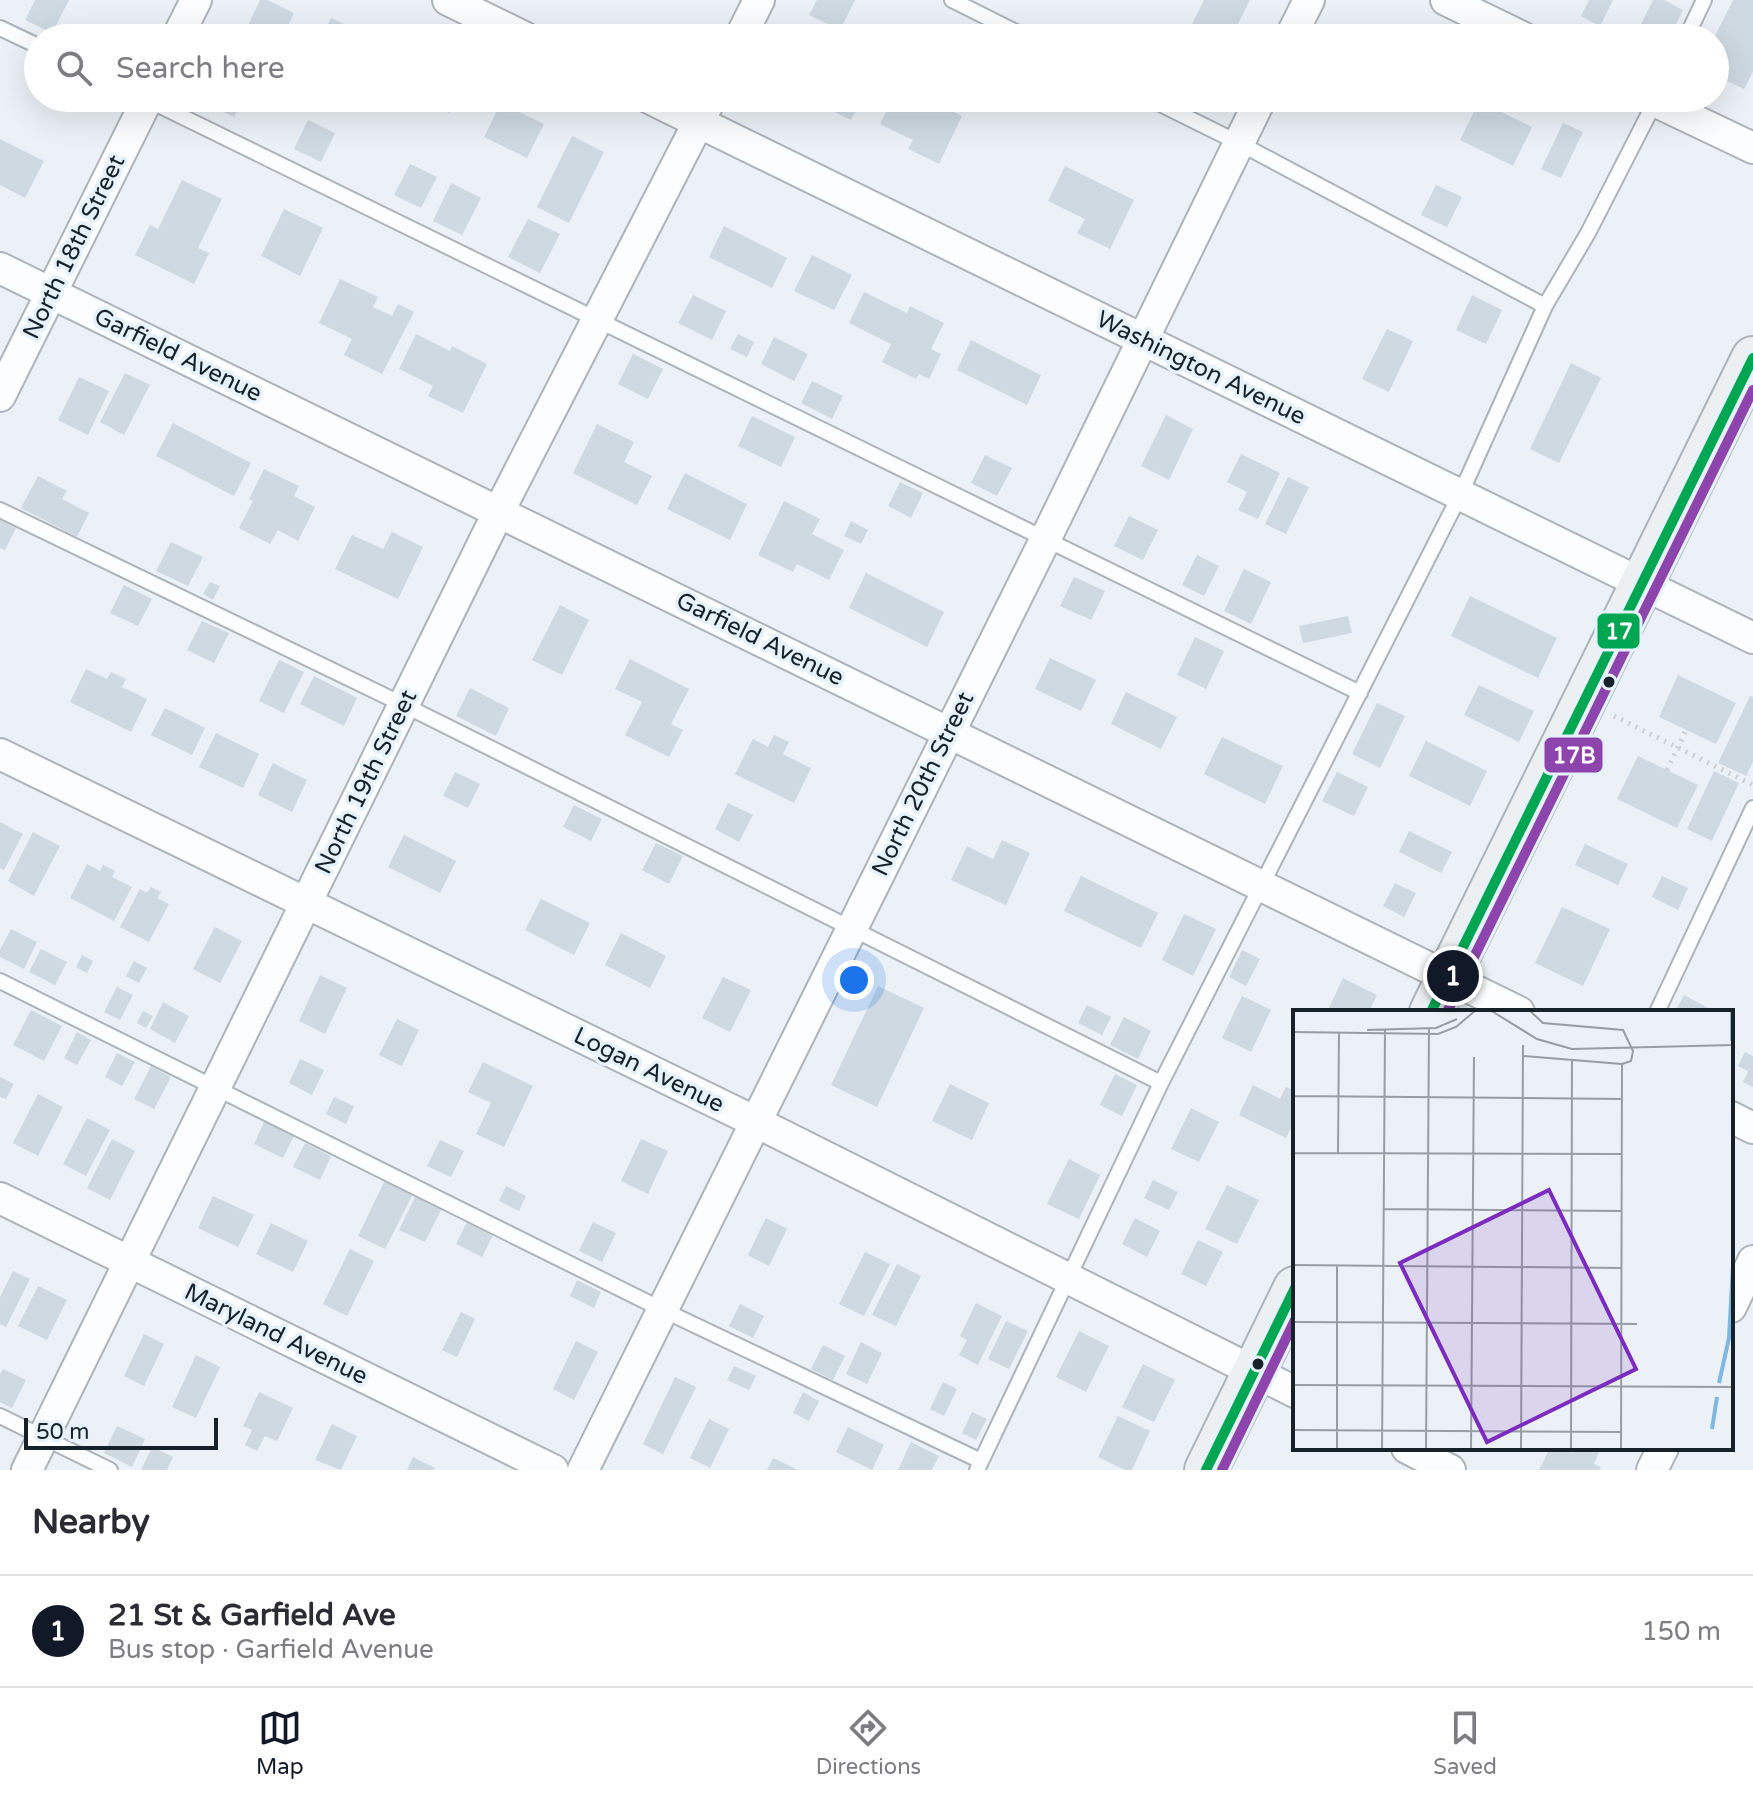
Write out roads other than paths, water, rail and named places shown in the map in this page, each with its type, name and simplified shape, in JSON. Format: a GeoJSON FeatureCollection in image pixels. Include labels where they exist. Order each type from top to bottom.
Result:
{"type":"FeatureCollection","features":[{"type":"Feature","properties":{"kind":"street"},"geometry":{"type":"LineString","coordinates":[[184,24],[196,0]]}},
{"type":"Feature","properties":{"kind":"street"},"geometry":{"type":"LineString","coordinates":[[448,0],[497,24]]}},
{"type":"Feature","properties":{"kind":"street"},"geometry":{"type":"LineString","coordinates":[[747,24],[759,0]]}},
{"type":"Feature","properties":{"kind":"street"},"geometry":{"type":"LineString","coordinates":[[1297,24],[1309,0]]}},
{"type":"Feature","properties":{"kind":"street"},"geometry":{"type":"LineString","coordinates":[[1446,0],[1495,24]]}},
{"type":"Feature","properties":{"kind":"street","name":"North 18th Street"},"geometry":{"type":"LineString","coordinates":[[0,396],[139,112]]}},
{"type":"Feature","properties":{"kind":"street","name":"North 19th Street"},"geometry":{"type":"LineString","coordinates":[[27,1470],[499,511],[704,112]]}},
{"type":"Feature","properties":{"kind":"street","name":"Washington Avenue"},"geometry":{"type":"LineString","coordinates":[[709,112],[1143,339],[1753,638]]}},
{"type":"Feature","properties":{"kind":"street","name":"North 20th Street"},"geometry":{"type":"LineString","coordinates":[[583,1470],[1254,112]]}},
{"type":"Feature","properties":{"kind":"street"},"geometry":{"type":"LineString","coordinates":[[1680,112],[1753,148]]}},
{"type":"Feature","properties":{"kind":"street","name":"Garfield Avenue"},"geometry":{"type":"LineString","coordinates":[[0,268],[1261,885],[1440,995],[1510,1010]]}},
{"type":"Feature","properties":{"kind":"street"},"geometry":{"type":"LineString","coordinates":[[1440,995],[1753,358]]}},
{"type":"Feature","properties":{"kind":"street","name":"Logan Avenue"},"geometry":{"type":"LineString","coordinates":[[0,754],[756,1122],[1293,1391]]}},
{"type":"Feature","properties":{"kind":"street"},"geometry":{"type":"LineString","coordinates":[[1733,1118],[1753,1128]]}},
{"type":"Feature","properties":{"kind":"street","name":"Maryland Avenue"},"geometry":{"type":"LineString","coordinates":[[0,1198],[553,1470]]}},
{"type":"Feature","properties":{"kind":"street"},"geometry":{"type":"LineString","coordinates":[[1733,1303],[1753,1261]]}},
{"type":"Feature","properties":{"kind":"street"},"geometry":{"type":"LineString","coordinates":[[1206,1470],[1293,1292]]}},
{"type":"Feature","properties":{"kind":"street"},"geometry":{"type":"LineString","coordinates":[[1652,1470],[1662,1450]]}},
{"type":"Feature","properties":{"kind":"lane"},"geometry":{"type":"LineString","coordinates":[[952,0],[1000,24]]}},
{"type":"Feature","properties":{"kind":"lane"},"geometry":{"type":"LineString","coordinates":[[1693,24],[1704,0]]}},
{"type":"Feature","properties":{"kind":"lane"},"geometry":{"type":"LineString","coordinates":[[0,28],[24,39]]}},
{"type":"Feature","properties":{"kind":"lane"},"geometry":{"type":"LineString","coordinates":[[175,112],[1360,693]]}},
{"type":"Feature","properties":{"kind":"lane"},"geometry":{"type":"LineString","coordinates":[[1176,112],[1545,306]]}},
{"type":"Feature","properties":{"kind":"lane"},"geometry":{"type":"LineString","coordinates":[[0,981],[979,1466],[1161,1083],[1460,495],[1545,306],[1588,233],[1648,112]]}},
{"type":"Feature","properties":{"kind":"lane"},"geometry":{"type":"LineString","coordinates":[[0,510],[404,705],[1161,1083]]}},
{"type":"Feature","properties":{"kind":"lane"},"geometry":{"type":"LineString","coordinates":[[1658,1010],[1753,808]]}},
{"type":"Feature","properties":{"kind":"lane"},"geometry":{"type":"LineString","coordinates":[[0,1416],[110,1470]]}},
{"type":"Feature","properties":{"kind":"place","name":"21 St & Garfield Ave"},"geometry":{"type":"Point","coordinates":[1453,976]}}]}
